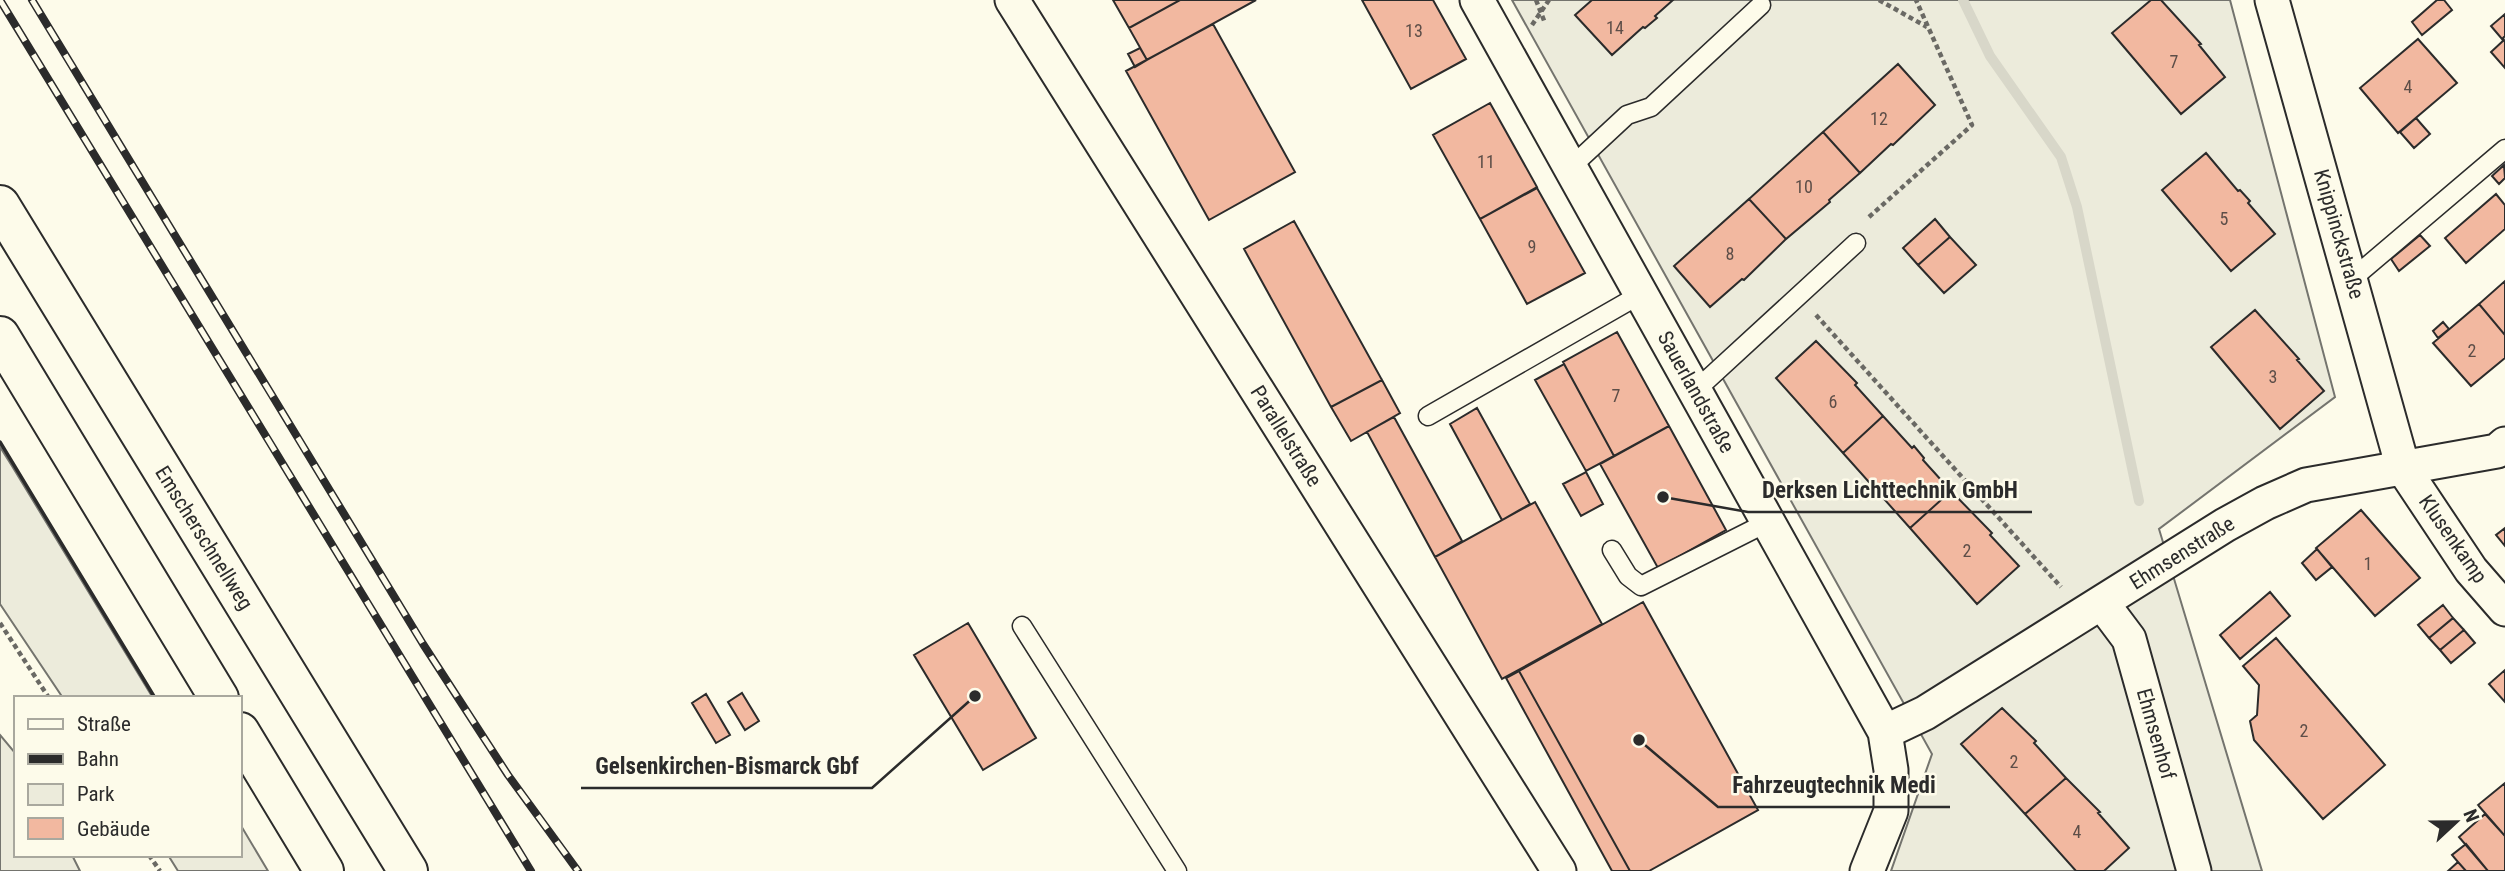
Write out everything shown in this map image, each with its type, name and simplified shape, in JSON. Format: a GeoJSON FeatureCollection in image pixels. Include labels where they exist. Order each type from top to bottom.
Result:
{"type":"FeatureCollection","features":[{"type":"Feature","properties":{"kind":"highway","name":"Emscherschnellweg"},"geometry":{"type":"LineString","coordinates":[[0,205],[408,871]]}},
{"type":"Feature","properties":{"kind":"highway"},"geometry":{"type":"LineString","coordinates":[[0,336],[218,696]]}},
{"type":"Feature","properties":{"kind":"highway"},"geometry":{"type":"LineString","coordinates":[[242,735],[324,871]]}},
{"type":"Feature","properties":{"kind":"street","name":"Parallelstraße"},"geometry":{"type":"LineString","coordinates":[[1012,0],[1559,871]]}},
{"type":"Feature","properties":{"kind":"street","name":"Sauerlandstraße"},"geometry":{"type":"LineString","coordinates":[[1477,0],[1885,732],[1891,770],[1891,811],[1867,871]]}},
{"type":"Feature","properties":{"kind":"street","name":"Knippinckstraße"},"geometry":{"type":"LineString","coordinates":[[2272,0],[2403,468]]}},
{"type":"Feature","properties":{"kind":"street","name":"Ehmsenstraße"},"geometry":{"type":"LineString","coordinates":[[1885,732],[1925,713],[2225,525],[2265,503],[2306,485],[2497,451],[2505,444]]}},
{"type":"Feature","properties":{"kind":"street","name":"Klusenkamp"},"geometry":{"type":"LineString","coordinates":[[2403,468],[2471,570],[2505,609]]}},
{"type":"Feature","properties":{"kind":"street","name":"Ehmsenhof"},"geometry":{"type":"LineString","coordinates":[[2092,610],[2129,639],[2194,871]]}},
{"type":"Feature","properties":{"kind":"lane"},"geometry":{"type":"LineString","coordinates":[[1570,167],[1628,115],[1651,107],[1761,5]]}},
{"type":"Feature","properties":{"kind":"lane"},"geometry":{"type":"LineString","coordinates":[[2352,279],[2505,149]]}},
{"type":"Feature","properties":{"kind":"lane"},"geometry":{"type":"LineString","coordinates":[[1695,390],[1856,243]]}},
{"type":"Feature","properties":{"kind":"lane"},"geometry":{"type":"LineString","coordinates":[[1428,416],[1641,294]]}},
{"type":"Feature","properties":{"kind":"lane"},"geometry":{"type":"LineString","coordinates":[[1612,550],[1628,576],[1641,586],[1768,522]]}},
{"type":"Feature","properties":{"kind":"lane"},"geometry":{"type":"LineString","coordinates":[[1022,626],[1177,871]]}},
{"type":"Feature","properties":{"kind":"path"},"geometry":{"type":"LineString","coordinates":[[1535,0],[1545,23]]}},
{"type":"Feature","properties":{"kind":"path"},"geometry":{"type":"LineString","coordinates":[[1879,0],[1927,28]]}},
{"type":"Feature","properties":{"kind":"path"},"geometry":{"type":"LineString","coordinates":[[1856,243],[1849,236],[1972,125],[1916,0]]}},
{"type":"Feature","properties":{"kind":"path"},"geometry":{"type":"LineString","coordinates":[[1798,296],[2063,589],[2092,610]]}},
{"type":"Feature","properties":{"kind":"path"},"geometry":{"type":"LineString","coordinates":[[0,622],[48,696]]}},
{"type":"Feature","properties":{"kind":"green space"},"geometry":{"type":"Polygon","coordinates":[[[1512,0],[2230,0],[2335,397],[2159,529],[2262,871],[1891,871],[1932,754],[1512,0]]]}},
{"type":"Feature","properties":{"kind":"green space"},"geometry":{"type":"Polygon","coordinates":[[[0,447],[152,696],[62,696],[0,604],[0,447]]]}},
{"type":"Feature","properties":{"kind":"green space"},"geometry":{"type":"Polygon","coordinates":[[[0,735],[14,752],[14,857],[73,857],[80,871],[0,871],[0,735]]]}},
{"type":"Feature","properties":{"kind":"green space"},"geometry":{"type":"Polygon","coordinates":[[[242,827],[268,871],[178,871],[169,857],[242,857],[242,827]]]}},
{"type":"Feature","properties":{"kind":"building"},"geometry":{"type":"Polygon","coordinates":[[[1113,0],[1180,0],[1129,28],[1113,0]]]}},
{"type":"Feature","properties":{"kind":"building"},"geometry":{"type":"Polygon","coordinates":[[[1180,0],[1256,0],[1147,60],[1129,28],[1180,0]]]}},
{"type":"Feature","properties":{"kind":"building"},"geometry":{"type":"Polygon","coordinates":[[[1362,0],[1433,0],[1466,59],[1411,89],[1362,0]]]}},
{"type":"Feature","properties":{"kind":"building"},"geometry":{"type":"Polygon","coordinates":[[[1592,0],[1673,0],[1655,16],[1657,18],[1612,55],[1575,15],[1592,0]]]}},
{"type":"Feature","properties":{"kind":"building"},"geometry":{"type":"Polygon","coordinates":[[[2151,0],[2161,0],[2201,44],[2199,45],[2225,77],[2181,114],[2112,33],[2151,0]]]}},
{"type":"Feature","properties":{"kind":"building"},"geometry":{"type":"Polygon","coordinates":[[[2437,0],[2444,0],[2452,10],[2422,35],[2412,22],[2437,0]]]}},
{"type":"Feature","properties":{"kind":"building"},"geometry":{"type":"Polygon","coordinates":[[[2505,14],[2505,36],[2502,39],[2491,26],[2505,14]]]}},
{"type":"Feature","properties":{"kind":"building"},"geometry":{"type":"Polygon","coordinates":[[[1213,24],[1295,172],[1209,220],[1126,71],[1213,24]]]}},
{"type":"Feature","properties":{"kind":"building"},"geometry":{"type":"Polygon","coordinates":[[[2418,39],[2457,83],[2398,133],[2360,88],[2418,39]]]}},
{"type":"Feature","properties":{"kind":"building"},"geometry":{"type":"Polygon","coordinates":[[[2504,40],[2505,42],[2505,68],[2491,52],[2504,40]]]}},
{"type":"Feature","properties":{"kind":"building"},"geometry":{"type":"Polygon","coordinates":[[[1140,48],[1147,60],[1135,67],[1128,54],[1140,48]]]}},
{"type":"Feature","properties":{"kind":"building"},"geometry":{"type":"Polygon","coordinates":[[[1898,64],[1935,105],[1860,173],[1823,132],[1898,64]]]}},
{"type":"Feature","properties":{"kind":"building"},"geometry":{"type":"Polygon","coordinates":[[[1490,103],[1537,187],[1480,219],[1433,135],[1490,103]]]}},
{"type":"Feature","properties":{"kind":"building"},"geometry":{"type":"Polygon","coordinates":[[[2416,118],[2430,134],[2414,148],[2400,132],[2416,118]]]}},
{"type":"Feature","properties":{"kind":"building"},"geometry":{"type":"Polygon","coordinates":[[[1823,132],[1860,173],[1786,239],[1749,199],[1823,132]]]}},
{"type":"Feature","properties":{"kind":"building"},"geometry":{"type":"Polygon","coordinates":[[[2206,153],[2250,201],[2248,203],[2275,234],[2231,271],[2162,190],[2206,153]]]}},
{"type":"Feature","properties":{"kind":"building"},"geometry":{"type":"Polygon","coordinates":[[[2504,165],[2505,178],[2499,184],[2492,176],[2504,165]]]}},
{"type":"Feature","properties":{"kind":"building"},"geometry":{"type":"Polygon","coordinates":[[[1537,188],[1585,273],[1527,304],[1480,219],[1537,188]]]}},
{"type":"Feature","properties":{"kind":"building"},"geometry":{"type":"Polygon","coordinates":[[[2496,194],[2505,205],[2505,229],[2466,263],[2445,238],[2496,194]]]}},
{"type":"Feature","properties":{"kind":"building"},"geometry":{"type":"Polygon","coordinates":[[[1749,199],[1786,239],[1744,280],[1710,307],[1674,266],[1749,199]]]}},
{"type":"Feature","properties":{"kind":"building"},"geometry":{"type":"Polygon","coordinates":[[[1935,219],[1950,237],[1918,265],[1903,248],[1935,219]]]}},
{"type":"Feature","properties":{"kind":"building"},"geometry":{"type":"Polygon","coordinates":[[[1294,221],[1382,380],[1331,407],[1244,249],[1294,221]]]}},
{"type":"Feature","properties":{"kind":"building"},"geometry":{"type":"Polygon","coordinates":[[[2420,235],[2430,246],[2399,271],[2391,259],[2420,235]]]}},
{"type":"Feature","properties":{"kind":"building"},"geometry":{"type":"Polygon","coordinates":[[[1950,237],[1976,265],[1944,293],[1918,265],[1950,237]]]}},
{"type":"Feature","properties":{"kind":"building"},"geometry":{"type":"Polygon","coordinates":[[[2505,281],[2505,335],[2479,304],[2505,281]]]}},
{"type":"Feature","properties":{"kind":"building"},"geometry":{"type":"Polygon","coordinates":[[[2479,304],[2505,335],[2505,358],[2471,386],[2433,343],[2479,304]]]}},
{"type":"Feature","properties":{"kind":"building"},"geometry":{"type":"Polygon","coordinates":[[[2255,310],[2324,391],[2280,429],[2211,347],[2255,310]]]}},
{"type":"Feature","properties":{"kind":"building"},"geometry":{"type":"Polygon","coordinates":[[[2443,322],[2449,329],[2438,338],[2433,331],[2443,322]]]}},
{"type":"Feature","properties":{"kind":"building"},"geometry":{"type":"Polygon","coordinates":[[[1617,332],[1669,426],[1614,456],[1563,362],[1617,332]]]}},
{"type":"Feature","properties":{"kind":"building"},"geometry":{"type":"Polygon","coordinates":[[[1816,341],[1857,383],[1855,385],[1883,416],[1843,453],[1776,378],[1816,341]]]}},
{"type":"Feature","properties":{"kind":"building"},"geometry":{"type":"Polygon","coordinates":[[[1564,364],[1614,456],[1586,471],[1535,380],[1564,364]]]}},
{"type":"Feature","properties":{"kind":"building"},"geometry":{"type":"Polygon","coordinates":[[[1382,380],[1400,413],[1351,441],[1331,407],[1382,380]]]}},
{"type":"Feature","properties":{"kind":"building"},"geometry":{"type":"Polygon","coordinates":[[[1477,408],[1530,504],[1502,520],[1450,424],[1477,408]]]}},
{"type":"Feature","properties":{"kind":"building"},"geometry":{"type":"Polygon","coordinates":[[[1883,416],[1912,448],[1914,446],[1951,491],[1910,528],[1843,453],[1883,416]]]}},
{"type":"Feature","properties":{"kind":"building"},"geometry":{"type":"Polygon","coordinates":[[[1394,417],[1462,541],[1435,557],[1367,432],[1394,417]]]}},
{"type":"Feature","properties":{"kind":"building"},"geometry":{"type":"Polygon","coordinates":[[[1669,426],[1726,530],[1658,568],[1600,464],[1669,426]]]}},
{"type":"Feature","properties":{"kind":"building"},"geometry":{"type":"Polygon","coordinates":[[[1586,472],[1603,504],[1581,516],[1563,484],[1586,472]]]}},
{"type":"Feature","properties":{"kind":"building"},"geometry":{"type":"Polygon","coordinates":[[[1951,491],[1992,533],[1990,535],[2019,566],[1977,604],[1910,528],[1951,491]]]}},
{"type":"Feature","properties":{"kind":"building"},"geometry":{"type":"Polygon","coordinates":[[[1535,502],[1602,624],[1502,679],[1435,557],[1535,502]]]}},
{"type":"Feature","properties":{"kind":"building"},"geometry":{"type":"Polygon","coordinates":[[[2361,510],[2420,578],[2375,616],[2316,548],[2361,510]]]}},
{"type":"Feature","properties":{"kind":"building"},"geometry":{"type":"Polygon","coordinates":[[[2505,528],[2505,546],[2496,535],[2505,528]]]}},
{"type":"Feature","properties":{"kind":"building"},"geometry":{"type":"Polygon","coordinates":[[[2317,549],[2332,567],[2316,580],[2302,563],[2317,549]]]}},
{"type":"Feature","properties":{"kind":"building"},"geometry":{"type":"Polygon","coordinates":[[[2270,592],[2290,616],[2240,659],[2220,635],[2270,592]]]}},
{"type":"Feature","properties":{"kind":"building"},"geometry":{"type":"Polygon","coordinates":[[[1643,602],[1758,810],[1649,871],[1630,871],[1519,671],[1643,602]]]}},
{"type":"Feature","properties":{"kind":"building"},"geometry":{"type":"Polygon","coordinates":[[[2443,605],[2453,618],[2429,638],[2418,625],[2443,605]]]}},
{"type":"Feature","properties":{"kind":"building"},"geometry":{"type":"Polygon","coordinates":[[[2453,618],[2464,630],[2440,650],[2429,638],[2453,618]]]}},
{"type":"Feature","properties":{"kind":"building"},"geometry":{"type":"Polygon","coordinates":[[[968,623],[1036,738],[983,770],[914,655],[968,623]]]}},
{"type":"Feature","properties":{"kind":"building"},"geometry":{"type":"Polygon","coordinates":[[[2464,630],[2475,643],[2451,663],[2440,650],[2464,630]]]}},
{"type":"Feature","properties":{"kind":"building"},"geometry":{"type":"Polygon","coordinates":[[[2276,638],[2385,765],[2323,819],[2254,740],[2250,721],[2257,715],[2259,685],[2243,666],[2276,638]]]}},
{"type":"Feature","properties":{"kind":"building"},"geometry":{"type":"Polygon","coordinates":[[[2505,670],[2505,702],[2489,684],[2505,670]]]}},
{"type":"Feature","properties":{"kind":"building"},"geometry":{"type":"Polygon","coordinates":[[[1519,671],[1630,871],[1612,871],[1506,678],[1519,671]]]}},
{"type":"Feature","properties":{"kind":"building"},"geometry":{"type":"Polygon","coordinates":[[[742,693],[759,721],[745,730],[728,702],[742,693]]]}},
{"type":"Feature","properties":{"kind":"building"},"geometry":{"type":"Polygon","coordinates":[[[706,694],[730,735],[716,743],[692,703],[706,694]]]}},
{"type":"Feature","properties":{"kind":"building"},"geometry":{"type":"Polygon","coordinates":[[[2002,708],[2036,741],[2034,743],[2066,778],[2025,814],[1961,744],[2002,708]]]}},
{"type":"Feature","properties":{"kind":"building"},"geometry":{"type":"Polygon","coordinates":[[[2066,778],[2100,812],[2098,813],[2129,848],[2104,871],[2076,871],[2025,814],[2066,778]]]}},
{"type":"Feature","properties":{"kind":"building"},"geometry":{"type":"Polygon","coordinates":[[[2505,783],[2505,836],[2478,805],[2505,783]]]}},
{"type":"Feature","properties":{"kind":"building"},"geometry":{"type":"Polygon","coordinates":[[[2485,814],[2505,836],[2505,871],[2488,871],[2459,837],[2485,814]]]}},
{"type":"Feature","properties":{"kind":"building"},"geometry":{"type":"Polygon","coordinates":[[[2466,844],[2488,871],[2466,871],[2452,855],[2466,844]]]}},
{"type":"Feature","properties":{"kind":"building"},"geometry":{"type":"Polygon","coordinates":[[[2458,862],[2466,871],[2448,871],[2458,862]]]}},
{"type":"Feature","properties":{"kind":"waterway"},"geometry":{"type":"LineString","coordinates":[[1963,0],[1990,56],[2061,157],[2077,207],[2139,501]]}},
{"type":"Feature","properties":{"kind":"railway"},"geometry":{"type":"LineString","coordinates":[[0,0],[531,871]]}},
{"type":"Feature","properties":{"kind":"railway"},"geometry":{"type":"LineString","coordinates":[[32,0],[423,644],[508,775],[578,871]]}},
{"type":"Feature","properties":{"kind":"wall"},"geometry":{"type":"LineString","coordinates":[[0,442],[154,696]]}},
{"type":"Feature","properties":{"kind":"place","name":"Derksen Lichttechnik GmbH"},"geometry":{"type":"Point","coordinates":[1663,497]}},
{"type":"Feature","properties":{"kind":"place","name":"Gelsenkirchen-Bismarck Gbf"},"geometry":{"type":"Point","coordinates":[975,696]}},
{"type":"Feature","properties":{"kind":"place","name":"Fahrzeugtechnik Medi"},"geometry":{"type":"Point","coordinates":[1639,740]}}]}
